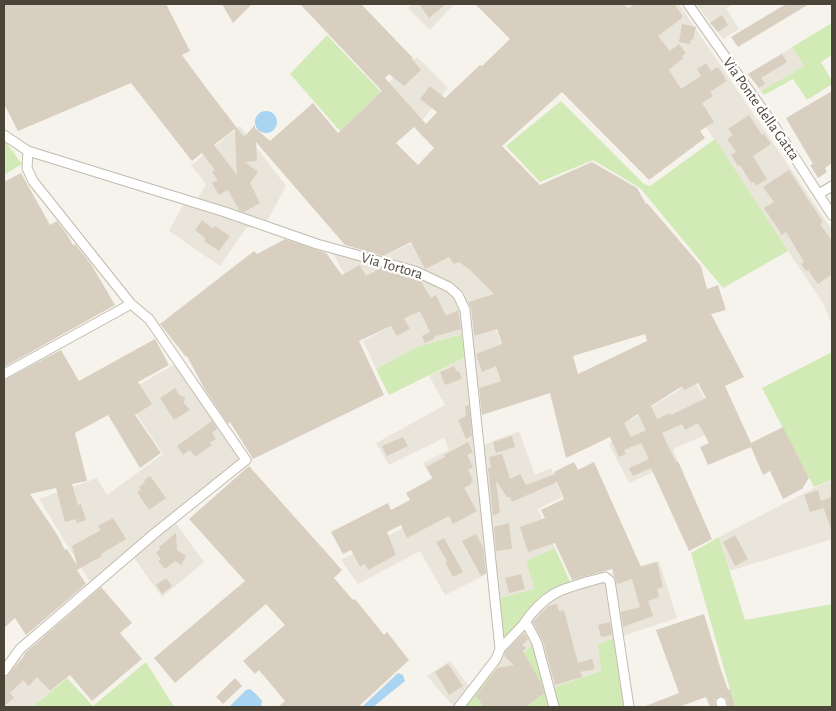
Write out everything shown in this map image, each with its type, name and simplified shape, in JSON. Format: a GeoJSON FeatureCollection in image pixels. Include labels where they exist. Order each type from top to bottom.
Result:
{"type":"FeatureCollection","features":[{"type":"Feature","properties":{"kind":"street","name":"Via Ponte della Gatta"},"geometry":{"type":"LineString","coordinates":[[688,4],[760,104],[832,215]]}},
{"type":"Feature","properties":{"kind":"street","name":"Via Tortora"},"geometry":{"type":"LineString","coordinates":[[4,135],[28,151],[198,203],[317,244],[415,271],[449,287],[458,295],[465,310],[500,649]]}},
{"type":"Feature","properties":{"kind":"street"},"geometry":{"type":"LineString","coordinates":[[4,671],[20,649],[155,533],[246,460],[149,319],[131,304],[33,181],[27,168],[28,151]]}},
{"type":"Feature","properties":{"kind":"street"},"geometry":{"type":"LineString","coordinates":[[819,194],[832,186]]}},
{"type":"Feature","properties":{"kind":"street"},"geometry":{"type":"LineString","coordinates":[[4,374],[131,304]]}},
{"type":"Feature","properties":{"kind":"street"},"geometry":{"type":"LineString","coordinates":[[459,707],[496,659],[500,649],[523,625],[541,602],[568,587],[605,578],[610,581],[628,707]]}},
{"type":"Feature","properties":{"kind":"street"},"geometry":{"type":"LineString","coordinates":[[523,625],[528,626],[537,643],[554,707]]}},
{"type":"Feature","properties":{"kind":"shaded area"},"geometry":{"type":"Polygon","coordinates":[[[413,4],[454,4],[430,30],[408,8],[413,4]]]}},
{"type":"Feature","properties":{"kind":"shaded area"},"geometry":{"type":"Polygon","coordinates":[[[624,4],[679,4],[832,230],[832,325],[824,305],[624,4]]]}},
{"type":"Feature","properties":{"kind":"shaded area"},"geometry":{"type":"Polygon","coordinates":[[[696,4],[733,4],[726,8],[739,29],[723,39],[696,4]]]}},
{"type":"Feature","properties":{"kind":"shaded area"},"geometry":{"type":"Polygon","coordinates":[[[792,47],[804,66],[761,91],[748,74],[792,47]]]}},
{"type":"Feature","properties":{"kind":"shaded area"},"geometry":{"type":"Polygon","coordinates":[[[417,57],[448,88],[416,128],[380,90],[417,57]]]}},
{"type":"Feature","properties":{"kind":"shaded area"},"geometry":{"type":"Polygon","coordinates":[[[240,126],[286,186],[263,229],[247,227],[220,266],[169,231],[188,196],[198,198],[206,184],[191,165],[240,126]]]}},
{"type":"Feature","properties":{"kind":"shaded area"},"geometry":{"type":"Polygon","coordinates":[[[433,234],[493,246],[538,280],[465,303],[471,337],[496,329],[512,377],[476,389],[483,445],[519,431],[535,475],[551,468],[562,497],[538,509],[555,548],[526,561],[534,589],[492,600],[489,573],[445,595],[420,551],[358,584],[341,560],[411,524],[445,503],[423,463],[449,450],[444,438],[389,465],[376,443],[445,405],[429,376],[464,358],[462,334],[417,347],[376,369],[363,341],[413,315],[402,291],[422,278],[382,268],[350,284],[333,254],[336,246],[378,258],[433,234]]]}},
{"type":"Feature","properties":{"kind":"shaded area"},"geometry":{"type":"Polygon","coordinates":[[[182,360],[217,414],[253,461],[175,522],[204,562],[162,597],[129,551],[90,582],[39,499],[97,478],[107,495],[163,454],[123,394],[182,360]]]}},
{"type":"Feature","properties":{"kind":"shaded area"},"geometry":{"type":"Polygon","coordinates":[[[692,376],[705,399],[705,435],[673,449],[678,461],[629,483],[609,444],[617,437],[617,395],[631,420],[680,389],[673,377],[692,376]]]}},
{"type":"Feature","properties":{"kind":"shaded area"},"geometry":{"type":"Polygon","coordinates":[[[832,479],[832,539],[730,571],[719,537],[832,479]]]}},
{"type":"Feature","properties":{"kind":"shaded area"},"geometry":{"type":"Polygon","coordinates":[[[659,561],[677,618],[598,644],[601,671],[547,690],[535,642],[512,665],[497,668],[504,642],[541,599],[571,584],[659,561]]]}},
{"type":"Feature","properties":{"kind":"shaded area"},"geometry":{"type":"Polygon","coordinates":[[[15,650],[50,691],[32,707],[4,707],[4,658],[6,659],[15,650]]]}},
{"type":"Feature","properties":{"kind":"shaded area"},"geometry":{"type":"Polygon","coordinates":[[[450,661],[469,686],[454,707],[427,676],[450,661]]]}},
{"type":"Feature","properties":{"kind":"green space"},"geometry":{"type":"Polygon","coordinates":[[[832,23],[832,55],[821,62],[832,84],[807,100],[793,79],[764,95],[761,91],[804,66],[792,47],[832,23]]]}},
{"type":"Feature","properties":{"kind":"green space"},"geometry":{"type":"Polygon","coordinates":[[[327,35],[381,92],[340,131],[290,74],[327,35]]]}},
{"type":"Feature","properties":{"kind":"green space"},"geometry":{"type":"Polygon","coordinates":[[[561,101],[644,184],[650,186],[715,139],[788,251],[723,288],[640,188],[593,160],[540,182],[506,146],[561,101]]]}},
{"type":"Feature","properties":{"kind":"green space"},"geometry":{"type":"Polygon","coordinates":[[[4,140],[22,164],[4,175],[4,140]]]}},
{"type":"Feature","properties":{"kind":"green space"},"geometry":{"type":"Polygon","coordinates":[[[462,334],[464,358],[389,395],[376,369],[417,347],[462,334]]]}},
{"type":"Feature","properties":{"kind":"green space"},"geometry":{"type":"Polygon","coordinates":[[[832,352],[832,479],[814,487],[762,388],[832,352]]]}},
{"type":"Feature","properties":{"kind":"green space"},"geometry":{"type":"Polygon","coordinates":[[[719,537],[745,620],[832,604],[832,707],[735,707],[691,553],[719,537]]]}},
{"type":"Feature","properties":{"kind":"green space"},"geometry":{"type":"Polygon","coordinates":[[[555,548],[571,584],[552,592],[504,642],[500,598],[534,589],[526,561],[555,548]]]}},
{"type":"Feature","properties":{"kind":"green space"},"geometry":{"type":"Polygon","coordinates":[[[618,637],[626,707],[557,707],[552,688],[601,671],[598,644],[618,637]]]}},
{"type":"Feature","properties":{"kind":"green space"},"geometry":{"type":"Polygon","coordinates":[[[535,642],[551,707],[462,707],[497,668],[512,665],[535,642]]]}},
{"type":"Feature","properties":{"kind":"green space"},"geometry":{"type":"Polygon","coordinates":[[[146,662],[174,707],[32,707],[67,678],[93,706],[146,662]]]}},
{"type":"Feature","properties":{"kind":"water"},"geometry":{"type":"Polygon","coordinates":[[[266,111],[276,118],[277,122],[270,132],[266,133],[256,126],[255,122],[262,112],[266,111]]]}},
{"type":"Feature","properties":{"kind":"water"},"geometry":{"type":"Polygon","coordinates":[[[398,673],[403,675],[405,681],[373,707],[362,707],[398,673]]]}},
{"type":"Feature","properties":{"kind":"water"},"geometry":{"type":"Polygon","coordinates":[[[250,689],[262,701],[261,707],[229,707],[246,690],[250,689]]]}},
{"type":"Feature","properties":{"kind":"building"},"geometry":{"type":"Polygon","coordinates":[[[4,4],[166,4],[190,51],[182,55],[207,89],[244,137],[255,125],[255,128],[270,141],[313,103],[338,133],[382,91],[300,4],[361,4],[413,58],[421,70],[404,86],[389,74],[385,78],[426,124],[437,112],[420,99],[430,86],[445,98],[510,39],[475,4],[624,4],[628,9],[634,4],[674,4],[682,18],[658,36],[670,51],[679,44],[686,53],[669,70],[681,89],[701,76],[697,69],[706,63],[711,71],[718,67],[727,81],[710,92],[713,96],[702,103],[714,122],[700,131],[705,138],[649,180],[562,92],[502,146],[540,185],[592,162],[637,188],[646,204],[701,266],[707,289],[718,285],[726,310],[711,314],[744,377],[725,386],[751,443],[783,427],[809,478],[802,489],[783,499],[770,471],[763,475],[751,447],[708,465],[700,447],[709,443],[698,423],[685,430],[682,424],[662,433],[676,462],[678,461],[712,539],[689,551],[651,468],[633,476],[629,468],[649,459],[641,443],[624,450],[626,454],[619,457],[610,437],[566,458],[550,393],[482,415],[479,388],[501,381],[496,366],[482,372],[476,354],[502,344],[497,329],[474,336],[471,309],[468,302],[494,294],[469,269],[459,262],[454,264],[449,257],[425,269],[411,242],[383,256],[345,245],[256,142],[257,161],[245,162],[258,172],[250,183],[260,203],[244,212],[239,210],[228,190],[219,195],[212,183],[218,180],[212,172],[215,170],[202,153],[192,161],[131,83],[18,131],[4,104],[4,4]],[[414,127],[396,143],[418,165],[434,148],[414,127]],[[235,129],[214,145],[237,175],[235,129]],[[645,334],[573,356],[578,374],[647,341],[645,334]],[[698,383],[684,390],[682,386],[651,406],[657,419],[670,413],[671,415],[706,398],[698,383]],[[638,414],[624,423],[631,437],[646,430],[638,414]]]}},
{"type":"Feature","properties":{"kind":"building"},"geometry":{"type":"Polygon","coordinates":[[[222,4],[252,4],[233,23],[222,4]]]}},
{"type":"Feature","properties":{"kind":"building"},"geometry":{"type":"Polygon","coordinates":[[[419,4],[446,4],[429,18],[419,4]]]}},
{"type":"Feature","properties":{"kind":"building"},"geometry":{"type":"Polygon","coordinates":[[[786,4],[809,4],[738,47],[731,37],[786,4]]]}},
{"type":"Feature","properties":{"kind":"building"},"geometry":{"type":"Polygon","coordinates":[[[722,15],[728,25],[718,32],[710,23],[722,15]]]}},
{"type":"Feature","properties":{"kind":"building"},"geometry":{"type":"Polygon","coordinates":[[[682,24],[696,27],[690,44],[679,42],[682,24]]]}},
{"type":"Feature","properties":{"kind":"building"},"geometry":{"type":"Polygon","coordinates":[[[782,54],[787,62],[761,78],[765,84],[759,88],[748,74],[782,54]]]}},
{"type":"Feature","properties":{"kind":"building"},"geometry":{"type":"Polygon","coordinates":[[[832,91],[832,163],[825,168],[827,172],[818,178],[810,165],[813,164],[786,118],[832,91]]]}},
{"type":"Feature","properties":{"kind":"building"},"geometry":{"type":"Polygon","coordinates":[[[749,115],[762,135],[764,134],[771,144],[753,156],[767,179],[756,186],[754,182],[751,183],[740,165],[738,166],[731,155],[736,152],[727,139],[733,135],[728,129],[749,115]]]}},
{"type":"Feature","properties":{"kind":"building"},"geometry":{"type":"Polygon","coordinates":[[[789,170],[823,222],[820,224],[832,241],[832,274],[818,284],[801,264],[804,262],[786,232],[782,235],[764,208],[774,202],[763,187],[789,170]]]}},
{"type":"Feature","properties":{"kind":"building"},"geometry":{"type":"Polygon","coordinates":[[[21,173],[50,225],[57,221],[73,245],[75,244],[91,264],[115,305],[4,367],[4,182],[21,173]]]}},
{"type":"Feature","properties":{"kind":"building"},"geometry":{"type":"Polygon","coordinates":[[[202,220],[213,229],[215,226],[230,236],[219,251],[204,241],[206,239],[195,230],[202,220]]]}},
{"type":"Feature","properties":{"kind":"building"},"geometry":{"type":"Polygon","coordinates":[[[285,239],[326,253],[342,275],[360,265],[366,276],[381,268],[420,280],[431,298],[436,295],[446,316],[458,310],[461,329],[433,337],[434,339],[425,343],[422,336],[430,332],[420,311],[404,319],[410,329],[397,336],[391,326],[359,341],[384,395],[253,459],[230,422],[228,424],[204,388],[187,356],[160,324],[254,251],[257,254],[285,239]]]}},
{"type":"Feature","properties":{"kind":"building"},"geometry":{"type":"Polygon","coordinates":[[[155,339],[169,365],[138,382],[152,404],[135,415],[161,453],[140,468],[108,415],[75,433],[87,481],[72,484],[78,505],[81,504],[86,520],[77,523],[76,519],[65,522],[56,488],[30,494],[65,550],[67,549],[77,565],[72,546],[101,530],[98,526],[113,518],[126,539],[101,554],[102,556],[77,570],[86,584],[26,635],[15,618],[4,628],[4,380],[61,350],[79,381],[155,339]]]}},
{"type":"Feature","properties":{"kind":"building"},"geometry":{"type":"Polygon","coordinates":[[[454,366],[457,372],[459,371],[462,379],[445,385],[440,372],[454,366]]]}},
{"type":"Feature","properties":{"kind":"building"},"geometry":{"type":"Polygon","coordinates":[[[175,388],[179,395],[185,397],[184,403],[190,410],[174,420],[160,398],[175,388]]]}},
{"type":"Feature","properties":{"kind":"building"},"geometry":{"type":"Polygon","coordinates":[[[469,405],[472,436],[466,439],[458,420],[466,416],[465,406],[469,405]]]}},
{"type":"Feature","properties":{"kind":"building"},"geometry":{"type":"Polygon","coordinates":[[[212,421],[217,429],[212,433],[216,439],[210,443],[212,445],[195,457],[190,450],[183,455],[177,446],[212,421]]]}},
{"type":"Feature","properties":{"kind":"building"},"geometry":{"type":"Polygon","coordinates":[[[512,436],[515,447],[496,453],[493,442],[512,436]]]}},
{"type":"Feature","properties":{"kind":"building"},"geometry":{"type":"Polygon","coordinates":[[[403,437],[408,446],[387,456],[382,446],[403,437]]]}},
{"type":"Feature","properties":{"kind":"building"},"geometry":{"type":"Polygon","coordinates":[[[468,442],[473,452],[467,455],[473,467],[468,470],[473,480],[470,485],[464,488],[477,511],[453,524],[449,516],[407,538],[401,525],[387,532],[396,555],[368,570],[365,564],[360,567],[351,550],[343,554],[331,532],[388,503],[391,510],[410,500],[406,493],[433,478],[426,467],[468,442]]]}},
{"type":"Feature","properties":{"kind":"building"},"geometry":{"type":"Polygon","coordinates":[[[502,454],[510,479],[520,474],[526,485],[555,474],[554,472],[574,462],[578,470],[594,462],[641,567],[657,562],[663,587],[657,589],[659,597],[648,601],[653,616],[623,627],[621,612],[640,607],[632,579],[617,584],[612,569],[572,580],[555,543],[528,552],[520,527],[545,518],[541,510],[564,499],[557,482],[512,502],[496,481],[500,512],[493,516],[488,468],[491,467],[489,457],[502,454]]]}},
{"type":"Feature","properties":{"kind":"building"},"geometry":{"type":"Polygon","coordinates":[[[249,466],[342,570],[334,578],[353,600],[355,599],[384,635],[387,632],[409,660],[358,707],[278,707],[285,701],[259,670],[255,674],[243,661],[285,625],[266,604],[175,683],[154,658],[245,581],[189,519],[249,466]]]}},
{"type":"Feature","properties":{"kind":"building"},"geometry":{"type":"Polygon","coordinates":[[[150,476],[166,498],[149,510],[137,492],[141,490],[139,487],[145,482],[144,480],[150,476]]]}},
{"type":"Feature","properties":{"kind":"building"},"geometry":{"type":"Polygon","coordinates":[[[818,490],[823,508],[810,512],[804,495],[818,490]]]}},
{"type":"Feature","properties":{"kind":"building"},"geometry":{"type":"Polygon","coordinates":[[[832,497],[832,529],[831,529],[821,501],[832,497]]]}},
{"type":"Feature","properties":{"kind":"building"},"geometry":{"type":"Polygon","coordinates":[[[509,523],[512,549],[496,551],[494,527],[509,523]]]}},
{"type":"Feature","properties":{"kind":"building"},"geometry":{"type":"Polygon","coordinates":[[[176,533],[177,550],[186,556],[181,565],[175,561],[165,569],[158,561],[161,559],[156,553],[160,549],[159,547],[176,533]]]}},
{"type":"Feature","properties":{"kind":"building"},"geometry":{"type":"Polygon","coordinates":[[[476,534],[483,547],[486,573],[481,576],[462,541],[476,534]]]}},
{"type":"Feature","properties":{"kind":"building"},"geometry":{"type":"Polygon","coordinates":[[[735,535],[748,559],[735,566],[723,542],[735,535]]]}},
{"type":"Feature","properties":{"kind":"building"},"geometry":{"type":"Polygon","coordinates":[[[444,538],[463,572],[453,577],[445,562],[447,561],[436,542],[444,538]]]}},
{"type":"Feature","properties":{"kind":"building"},"geometry":{"type":"Polygon","coordinates":[[[521,574],[525,589],[509,593],[505,578],[521,574]]]}},
{"type":"Feature","properties":{"kind":"building"},"geometry":{"type":"Polygon","coordinates":[[[166,578],[172,586],[162,594],[156,585],[166,578]]]}},
{"type":"Feature","properties":{"kind":"building"},"geometry":{"type":"Polygon","coordinates":[[[101,587],[132,623],[120,633],[142,659],[92,701],[70,675],[50,691],[37,677],[29,686],[23,680],[10,693],[14,698],[4,706],[4,679],[25,653],[101,587]]]}},
{"type":"Feature","properties":{"kind":"building"},"geometry":{"type":"Polygon","coordinates":[[[557,604],[559,611],[564,610],[578,663],[592,659],[595,669],[580,672],[582,677],[555,685],[543,641],[533,622],[548,606],[557,604]]]}},
{"type":"Feature","properties":{"kind":"building"},"geometry":{"type":"Polygon","coordinates":[[[704,614],[721,670],[728,690],[730,689],[735,707],[728,707],[726,698],[720,696],[715,700],[716,707],[710,707],[706,697],[679,707],[643,707],[679,693],[656,630],[704,614]]]}},
{"type":"Feature","properties":{"kind":"building"},"geometry":{"type":"Polygon","coordinates":[[[610,622],[612,635],[601,637],[598,625],[610,622]]]}},
{"type":"Feature","properties":{"kind":"building"},"geometry":{"type":"Polygon","coordinates":[[[524,633],[528,639],[522,645],[526,648],[523,651],[542,685],[544,693],[525,707],[484,707],[476,696],[497,668],[514,665],[504,656],[505,652],[524,633]]]}},
{"type":"Feature","properties":{"kind":"building"},"geometry":{"type":"Polygon","coordinates":[[[448,664],[463,686],[449,695],[435,672],[448,664]]]}},
{"type":"Feature","properties":{"kind":"building"},"geometry":{"type":"Polygon","coordinates":[[[235,678],[242,686],[223,704],[216,697],[235,678]]]}}]}
